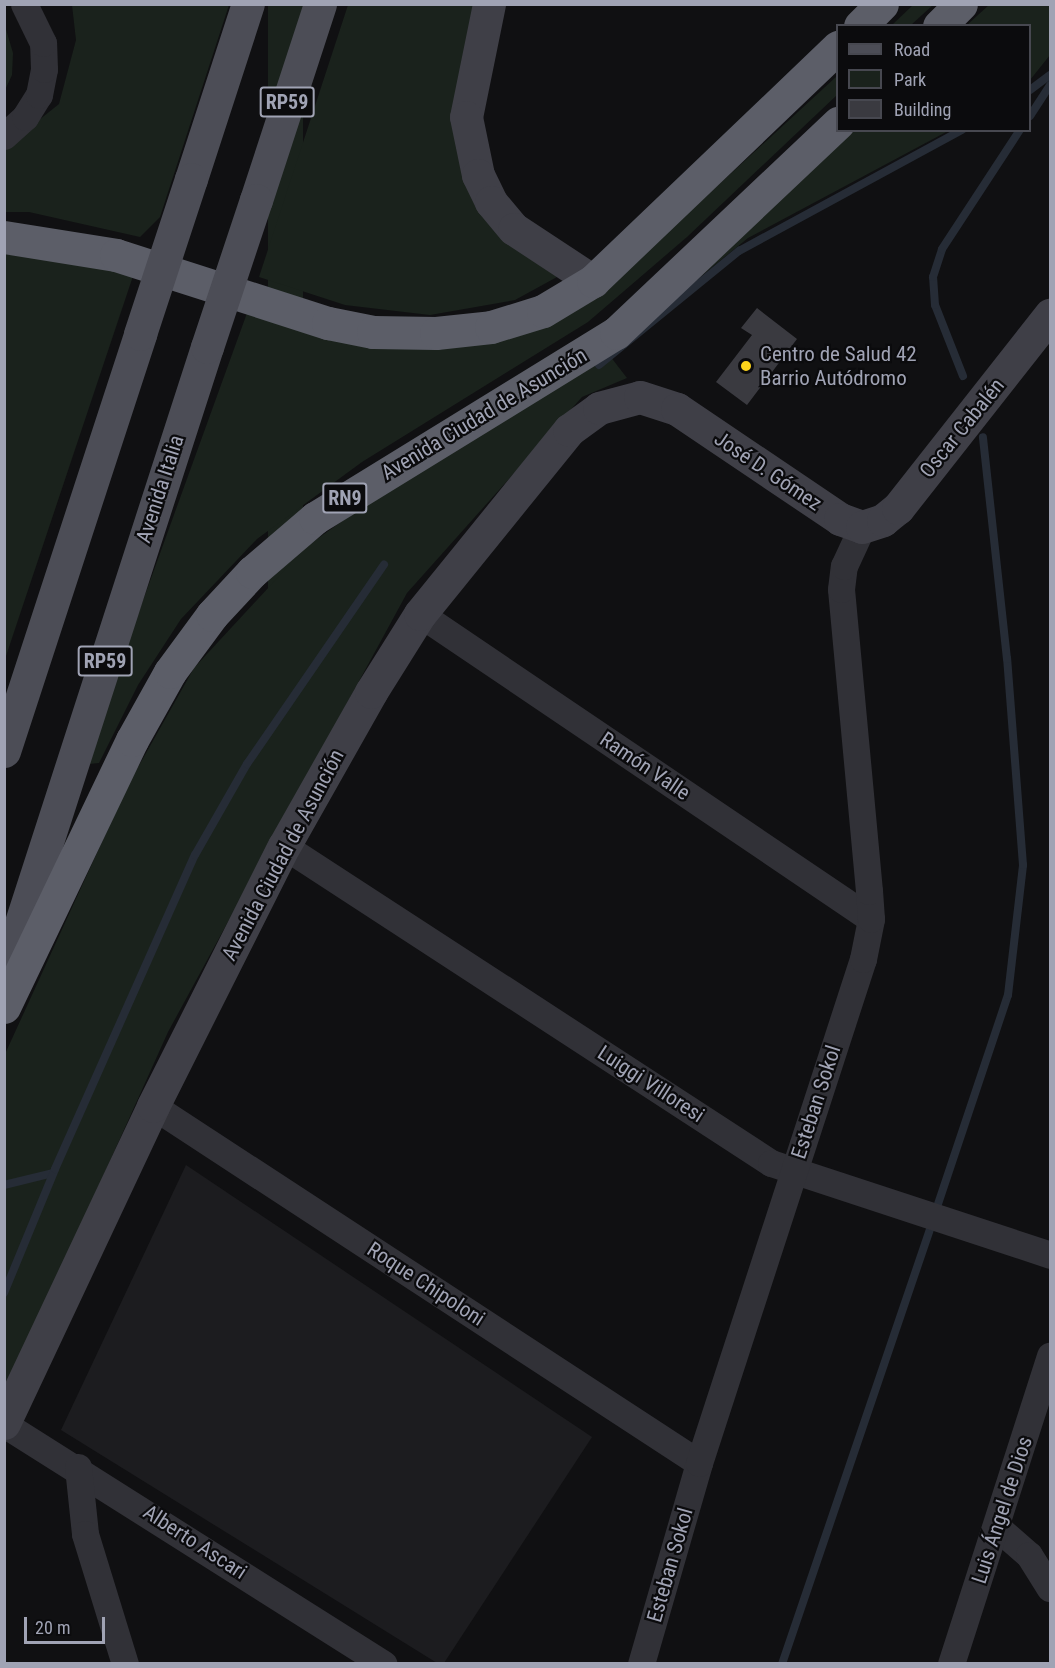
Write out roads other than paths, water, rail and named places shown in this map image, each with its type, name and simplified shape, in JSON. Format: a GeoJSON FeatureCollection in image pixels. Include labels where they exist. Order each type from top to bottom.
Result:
{"type":"FeatureCollection","features":[{"type":"Feature","properties":{"kind":"highway"},"geometry":{"type":"LineString","coordinates":[[862,24],[882,4]]}},
{"type":"Feature","properties":{"kind":"highway"},"geometry":{"type":"LineString","coordinates":[[941,24],[961,4]]}},
{"type":"Feature","properties":{"kind":"highway"},"geometry":{"type":"LineString","coordinates":[[4,237],[116,255],[328,323],[373,332],[436,333],[491,327],[543,311],[593,281],[836,48]]}},
{"type":"Feature","properties":{"kind":"highway","name":"Avenida Ciudad de Asunción"},"geometry":{"type":"LineString","coordinates":[[4,1007],[132,740],[170,672],[212,615],[252,572],[315,518],[616,333],[836,124]]}},
{"type":"Feature","properties":{"kind":"main road"},"geometry":{"type":"LineString","coordinates":[[4,751],[248,4]]}},
{"type":"Feature","properties":{"kind":"main road","name":"Avenida Italia"},"geometry":{"type":"LineString","coordinates":[[4,975],[320,4]]}},
{"type":"Feature","properties":{"kind":"street"},"geometry":{"type":"LineString","coordinates":[[4,136],[25,117],[39,95],[44,69],[43,43],[24,4]]}},
{"type":"Feature","properties":{"kind":"street"},"geometry":{"type":"LineString","coordinates":[[489,4],[466,117],[478,175],[491,202],[514,229],[593,281]]}},
{"type":"Feature","properties":{"kind":"street","name":"Oscar Cabalén"},"geometry":{"type":"LineString","coordinates":[[862,527],[883,520],[898,508],[1050,315]]}},
{"type":"Feature","properties":{"kind":"street","name":"Avenida Ciudad de Asunción"},"geometry":{"type":"LineString","coordinates":[[4,1423],[153,1106],[284,846],[420,614],[569,430],[599,408],[629,399],[640,397],[677,409]]}},
{"type":"Feature","properties":{"kind":"street","name":"José D. Gómez"},"geometry":{"type":"LineString","coordinates":[[677,409],[840,519],[862,527]]}},
{"type":"Feature","properties":{"kind":"street","name":"Esteban Sokol"},"geometry":{"type":"LineString","coordinates":[[641,1664],[699,1463],[863,958],[871,919],[841,610],[844,566],[862,527]]}},
{"type":"Feature","properties":{"kind":"street","name":"Ramón Valle"},"geometry":{"type":"LineString","coordinates":[[420,614],[871,919]]}},
{"type":"Feature","properties":{"kind":"street","name":"Luiggi Villoresi"},"geometry":{"type":"LineString","coordinates":[[284,846],[792,1173],[1050,1255]]}},
{"type":"Feature","properties":{"kind":"street","name":"Roque Chipoloni"},"geometry":{"type":"LineString","coordinates":[[153,1106],[699,1463]]}},
{"type":"Feature","properties":{"kind":"street","name":"Luis Ángel de Dios"},"geometry":{"type":"LineString","coordinates":[[951,1664],[998,1528],[1050,1356]]}},
{"type":"Feature","properties":{"kind":"street","name":"Alberto Ascari"},"geometry":{"type":"LineString","coordinates":[[4,1423],[78,1467],[384,1664]]}},
{"type":"Feature","properties":{"kind":"street"},"geometry":{"type":"LineString","coordinates":[[78,1467],[85,1534],[124,1664]]}},
{"type":"Feature","properties":{"kind":"street"},"geometry":{"type":"LineString","coordinates":[[998,1528],[1029,1555],[1050,1588]]}},
{"type":"Feature","properties":{"kind":"waterway"},"geometry":{"type":"LineString","coordinates":[[1031,89],[1050,75]]}},
{"type":"Feature","properties":{"kind":"waterway"},"geometry":{"type":"LineString","coordinates":[[1031,114],[1050,85]]}},
{"type":"Feature","properties":{"kind":"waterway"},"geometry":{"type":"LineString","coordinates":[[599,365],[739,251],[958,132]]}},
{"type":"Feature","properties":{"kind":"waterway"},"geometry":{"type":"LineString","coordinates":[[963,376],[935,305],[933,277],[942,249],[1019,132]]}},
{"type":"Feature","properties":{"kind":"waterway"},"geometry":{"type":"LineString","coordinates":[[935,1213],[1008,995],[1023,865],[1007,659],[983,437]]}},
{"type":"Feature","properties":{"kind":"waterway"},"geometry":{"type":"LineString","coordinates":[[4,1293],[55,1169],[195,855],[247,764],[384,565]]}},
{"type":"Feature","properties":{"kind":"waterway"},"geometry":{"type":"LineString","coordinates":[[4,1185],[53,1173]]}},
{"type":"Feature","properties":{"kind":"waterway"},"geometry":{"type":"LineString","coordinates":[[782,1664],[931,1227]]}},
{"type":"Feature","properties":{"kind":"place","name":"Centro de Salud 42 Barrio Autódromo"},"geometry":{"type":"Point","coordinates":[746,366]}}]}
